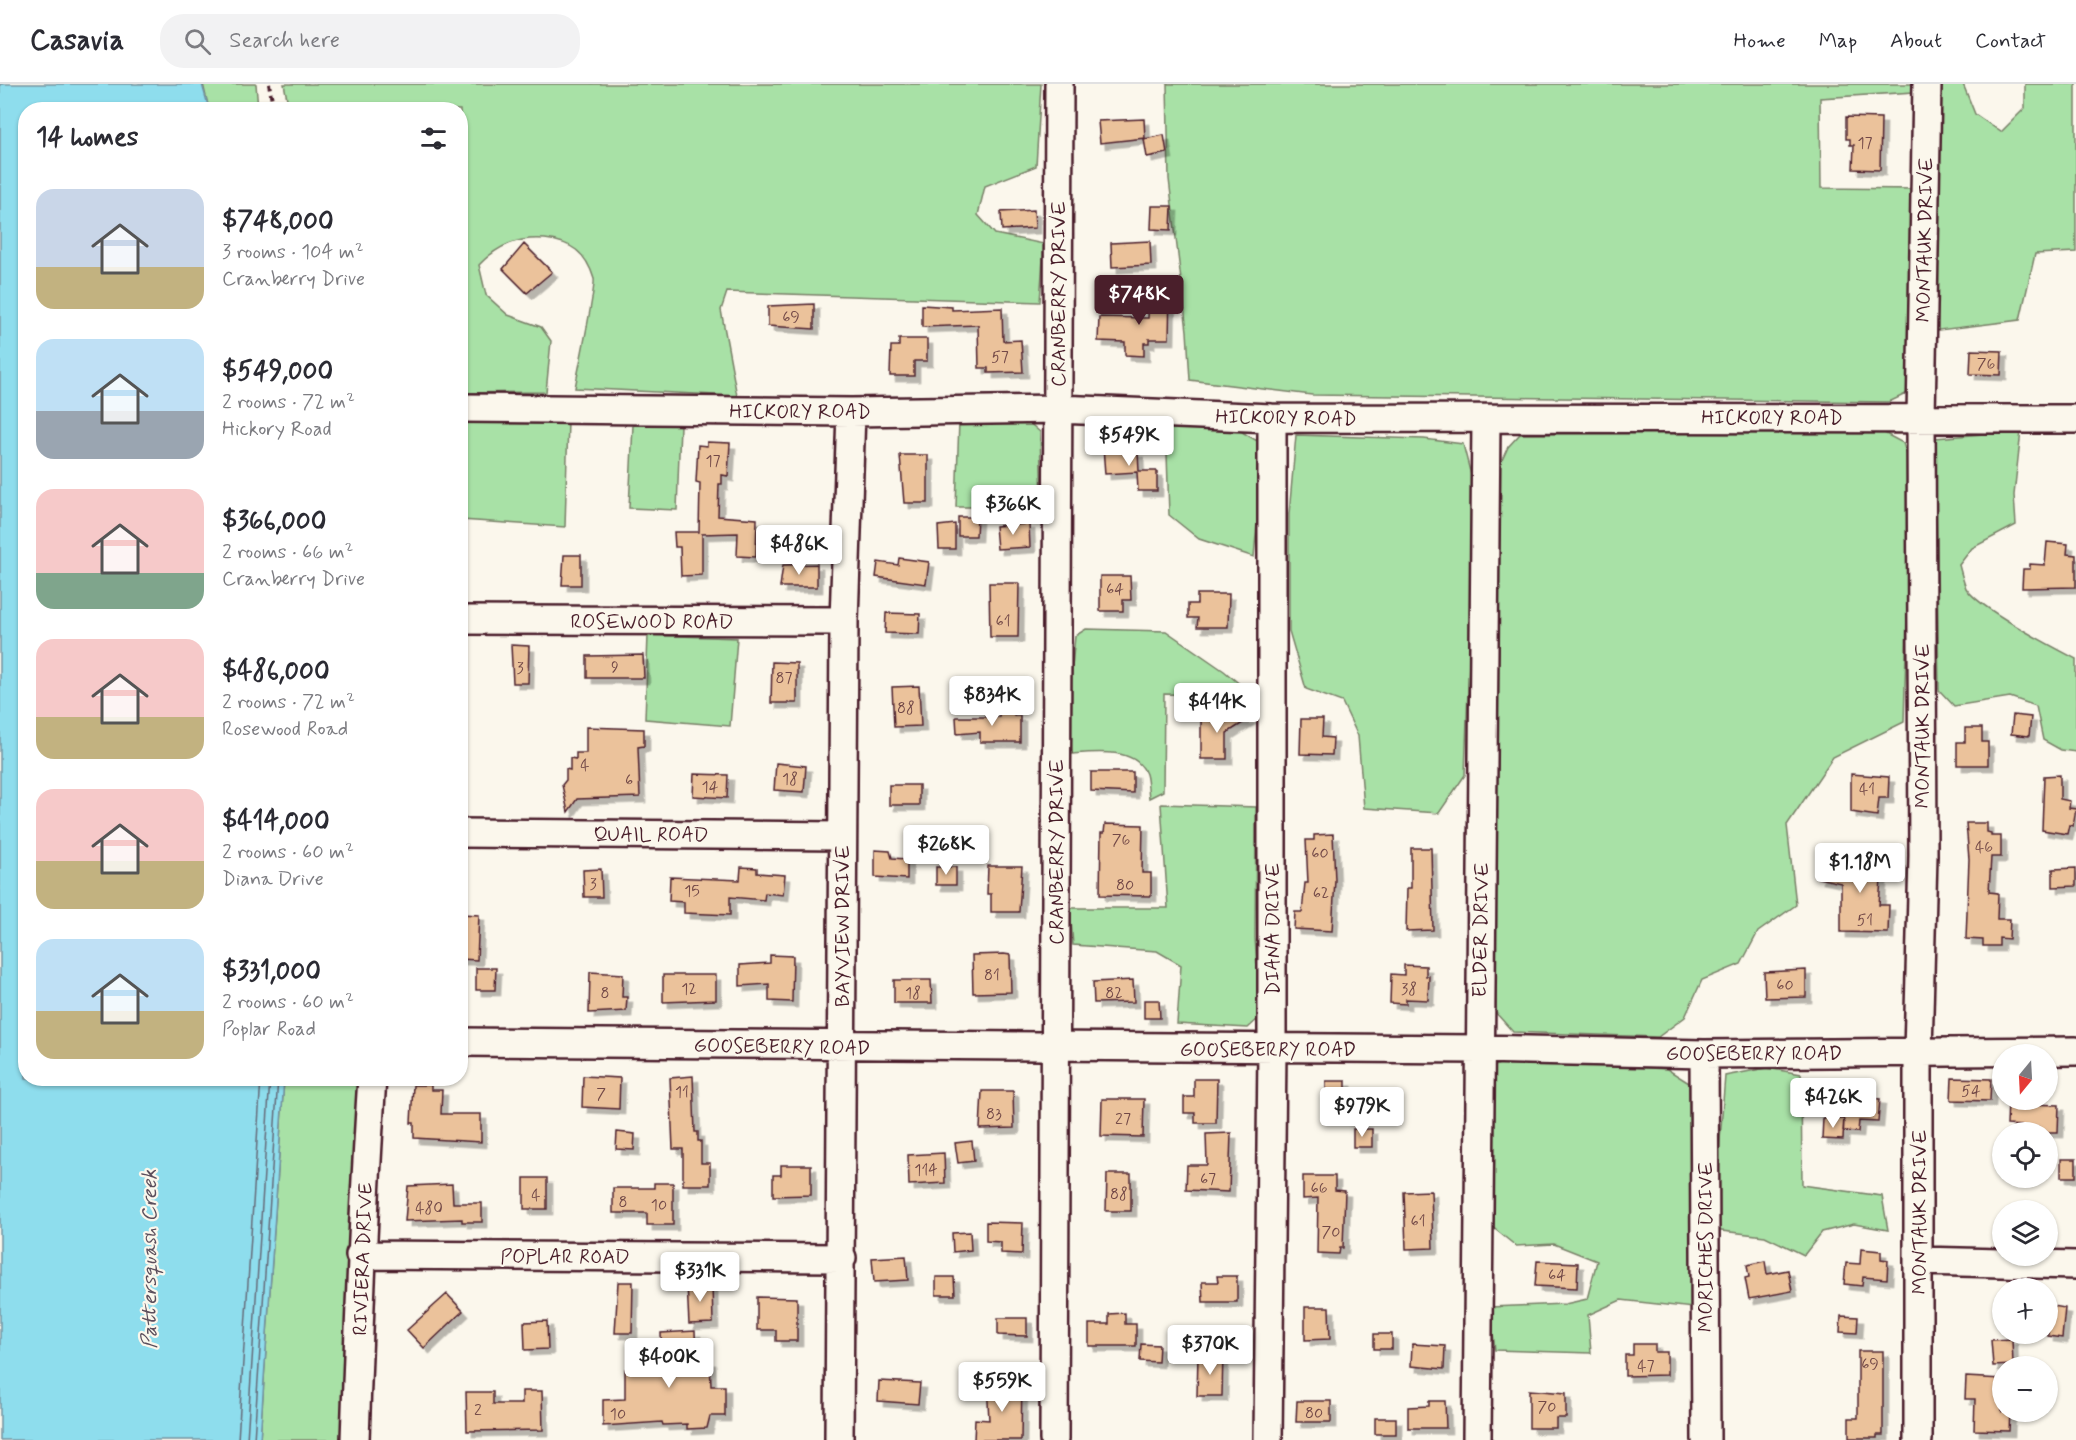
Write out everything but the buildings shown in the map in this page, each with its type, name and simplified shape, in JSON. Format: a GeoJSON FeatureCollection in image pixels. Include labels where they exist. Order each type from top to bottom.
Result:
{"type":"FeatureCollection","features":[{"type":"Feature","properties":{"kind":"street","name":"CRANBERRY DRIVE"},"geometry":{"type":"LineString","coordinates":[[1054,1440],[1059,84]]}},
{"type":"Feature","properties":{"kind":"street","name":"MONTAUK DRIVE"},"geometry":{"type":"LineString","coordinates":[[1918,1440],[1920,1261],[1918,1053],[1923,855],[1921,417],[1927,84]]}},
{"type":"Feature","properties":{"kind":"street","name":"HICKORY ROAD"},"geometry":{"type":"LineString","coordinates":[[468,408],[851,412],[1058,409],[1272,418],[1921,417],[2076,419]]}},
{"type":"Feature","properties":{"kind":"street","name":"BAYVIEW DRIVE"},"geometry":{"type":"LineString","coordinates":[[838,1440],[842,1258],[844,621],[851,412]]}},
{"type":"Feature","properties":{"kind":"street","name":"DIANA DRIVE"},"geometry":{"type":"LineString","coordinates":[[1268,1440],[1272,1049],[1272,418]]}},
{"type":"Feature","properties":{"kind":"street","name":"ELDER DRIVE"},"geometry":{"type":"LineString","coordinates":[[1478,1440],[1479,1049],[1486,419]]}},
{"type":"Feature","properties":{"kind":"street","name":"ROSEWOOD ROAD"},"geometry":{"type":"LineString","coordinates":[[468,620],[844,621]]}},
{"type":"Feature","properties":{"kind":"street","name":"QUAIL ROAD"},"geometry":{"type":"LineString","coordinates":[[468,833],[842,836]]}},
{"type":"Feature","properties":{"kind":"street","name":"GOOSEBERRY ROAD"},"geometry":{"type":"LineString","coordinates":[[468,1042],[841,1047],[1479,1049],[1704,1054],[2076,1051]]}},
{"type":"Feature","properties":{"kind":"street","name":"MORICHES DRIVE"},"geometry":{"type":"LineString","coordinates":[[1704,1054],[1706,1440]]}},
{"type":"Feature","properties":{"kind":"street","name":"RIVIERA DRIVE"},"geometry":{"type":"LineString","coordinates":[[355,1440],[360,1329],[360,1255],[371,1086]]}},
{"type":"Feature","properties":{"kind":"street","name":"POPLAR ROAD"},"geometry":{"type":"LineString","coordinates":[[360,1255],[842,1258]]}},
{"type":"Feature","properties":{"kind":"street"},"geometry":{"type":"LineString","coordinates":[[1920,1261],[2076,1265]]}},
{"type":"Feature","properties":{"kind":"path"},"geometry":{"type":"LineString","coordinates":[[269,84],[272,102]]}},
{"type":"Feature","properties":{"kind":"green space"},"geometry":{"type":"Polygon","coordinates":[[[203,84],[256,84],[257,102],[207,102],[203,84]]]}},
{"type":"Feature","properties":{"kind":"green space"},"geometry":{"type":"Polygon","coordinates":[[[284,84],[1041,84],[1036,166],[985,186],[978,215],[995,234],[1044,244],[1040,302],[727,292],[721,310],[737,396],[575,388],[590,313],[594,279],[582,255],[570,246],[554,240],[526,239],[501,247],[479,265],[486,295],[508,315],[541,327],[551,341],[546,392],[468,393],[468,102],[288,102],[284,84]]]}},
{"type":"Feature","properties":{"kind":"green space"},"geometry":{"type":"Polygon","coordinates":[[[1167,84],[1914,84],[1914,92],[1820,98],[1821,188],[1917,189],[1910,392],[1889,402],[1312,395],[1190,380],[1187,331],[1169,179],[1167,84]]]}},
{"type":"Feature","properties":{"kind":"green space"},"geometry":{"type":"Polygon","coordinates":[[[1938,84],[1963,84],[1975,114],[2001,132],[2025,108],[2025,84],[2076,84],[2076,252],[2035,254],[2020,320],[1931,331],[1938,84]]]}},
{"type":"Feature","properties":{"kind":"green space"},"geometry":{"type":"Polygon","coordinates":[[[468,419],[568,421],[565,527],[468,520],[468,419]]]}},
{"type":"Feature","properties":{"kind":"green space"},"geometry":{"type":"Polygon","coordinates":[[[959,421],[1027,421],[1040,432],[1042,507],[956,507],[959,421]]]}},
{"type":"Feature","properties":{"kind":"green space"},"geometry":{"type":"Polygon","coordinates":[[[1166,423],[1237,429],[1259,442],[1263,453],[1254,557],[1199,539],[1169,515],[1166,423]]]}},
{"type":"Feature","properties":{"kind":"green space"},"geometry":{"type":"Polygon","coordinates":[[[633,425],[680,425],[677,510],[629,508],[633,425]]]}},
{"type":"Feature","properties":{"kind":"green space"},"geometry":{"type":"Polygon","coordinates":[[[2021,431],[2014,495],[2016,525],[1972,548],[1959,565],[1966,588],[1985,606],[2076,659],[2076,752],[2061,750],[2043,740],[2036,706],[2010,697],[1954,706],[1939,690],[1935,438],[2021,431]]]}},
{"type":"Feature","properties":{"kind":"green space"},"geometry":{"type":"Polygon","coordinates":[[[1882,432],[1903,443],[1911,468],[1904,722],[1833,757],[1787,825],[1796,905],[1758,932],[1741,964],[1702,980],[1685,1017],[1658,1037],[1513,1032],[1496,1013],[1493,846],[1498,469],[1508,447],[1520,434],[1882,432]]]}},
{"type":"Feature","properties":{"kind":"green space"},"geometry":{"type":"Polygon","coordinates":[[[1296,435],[1424,439],[1463,444],[1475,491],[1465,775],[1439,813],[1364,808],[1358,736],[1342,702],[1306,689],[1289,631],[1289,514],[1296,435]]]}},
{"type":"Feature","properties":{"kind":"green space"},"geometry":{"type":"Polygon","coordinates":[[[1086,629],[1166,631],[1224,671],[1254,696],[1164,694],[1163,791],[1149,798],[1146,774],[1141,765],[1133,759],[1124,755],[1102,752],[1072,754],[1067,720],[1075,636],[1086,629]]]}},
{"type":"Feature","properties":{"kind":"green space"},"geometry":{"type":"Polygon","coordinates":[[[648,635],[737,638],[730,726],[645,719],[648,635]]]}},
{"type":"Feature","properties":{"kind":"green space"},"geometry":{"type":"Polygon","coordinates":[[[1161,804],[1256,807],[1255,938],[1260,1017],[1248,1028],[1177,1024],[1181,965],[1157,951],[1073,945],[1070,908],[1168,908],[1161,804]]]}},
{"type":"Feature","properties":{"kind":"green space"},"geometry":{"type":"Polygon","coordinates":[[[1506,1060],[1667,1069],[1689,1083],[1693,1308],[1621,1300],[1588,1315],[1591,1353],[1495,1350],[1490,1307],[1565,1304],[1587,1299],[1597,1261],[1554,1244],[1516,1246],[1491,1226],[1493,1161],[1488,1070],[1506,1060]]]}},
{"type":"Feature","properties":{"kind":"green space"},"geometry":{"type":"Polygon","coordinates":[[[1766,1068],[1801,1074],[1802,1185],[1882,1196],[1888,1230],[1854,1224],[1822,1232],[1804,1255],[1765,1236],[1713,1230],[1725,1076],[1766,1068]]]}},
{"type":"Feature","properties":{"kind":"green space"},"geometry":{"type":"Polygon","coordinates":[[[284,1086],[359,1086],[345,1440],[260,1440],[284,1086]]]}},
{"type":"Feature","properties":{"kind":"water","name":"Pattersquash Creek"},"geometry":{"type":"Polygon","coordinates":[[[0,84],[202,84],[207,102],[18,102],[18,1086],[284,1086],[260,1440],[0,1440],[0,84]]]}}]}
